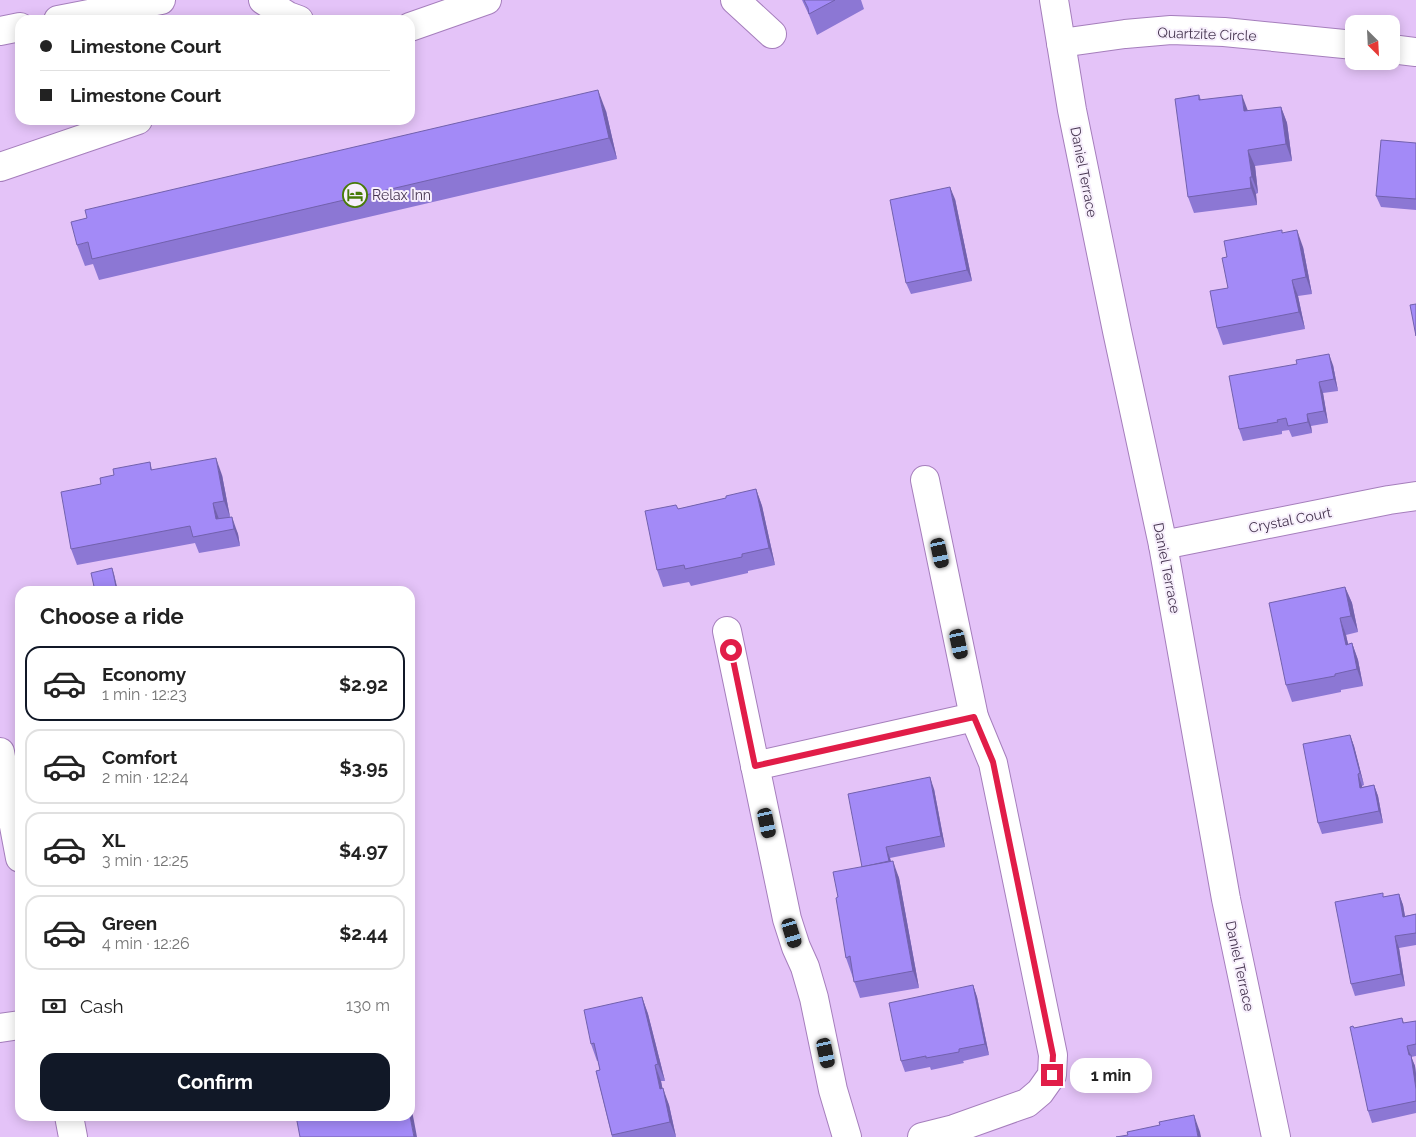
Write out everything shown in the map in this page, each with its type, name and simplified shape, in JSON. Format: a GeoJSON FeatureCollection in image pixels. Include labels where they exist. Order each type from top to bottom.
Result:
{"type":"FeatureCollection","features":[{"type":"Feature","properties":{"kind":"street"},"geometry":{"type":"LineString","coordinates":[[84,15],[161,0]]}},
{"type":"Feature","properties":{"kind":"street"},"geometry":{"type":"LineString","coordinates":[[263,0],[286,15]]}},
{"type":"Feature","properties":{"kind":"street"},"geometry":{"type":"LineString","coordinates":[[415,25],[487,0]]}},
{"type":"Feature","properties":{"kind":"street"},"geometry":{"type":"LineString","coordinates":[[735,0],[772,34]]}},
{"type":"Feature","properties":{"kind":"street","name":"Daniel Terrace"},"geometry":{"type":"LineString","coordinates":[[1054,0],[1072,110],[1116,331],[1164,545],[1226,899],[1276,1137]]}},
{"type":"Feature","properties":{"kind":"street"},"geometry":{"type":"LineString","coordinates":[[0,31],[15,28]]}},
{"type":"Feature","properties":{"kind":"street","name":"Quartzite Circle"},"geometry":{"type":"LineString","coordinates":[[1061,43],[1172,30],[1224,32],[1345,44]]}},
{"type":"Feature","properties":{"kind":"street"},"geometry":{"type":"LineString","coordinates":[[1400,50],[1416,52]]}},
{"type":"Feature","properties":{"kind":"street"},"geometry":{"type":"LineString","coordinates":[[0,167],[123,125]]}},
{"type":"Feature","properties":{"kind":"street"},"geometry":{"type":"LineString","coordinates":[[922,1137],[1027,1103],[1040,1092],[1052,1075],[1053,1055],[993,762],[974,717],[925,480]]}},
{"type":"Feature","properties":{"kind":"street","name":"Crystal Court"},"geometry":{"type":"LineString","coordinates":[[1164,545],[1416,496]]}},
{"type":"Feature","properties":{"kind":"street"},"geometry":{"type":"LineString","coordinates":[[727,631],[787,919],[805,967],[814,998],[833,1090],[846,1137]]}},
{"type":"Feature","properties":{"kind":"street"},"geometry":{"type":"LineString","coordinates":[[755,766],[974,717]]}},
{"type":"Feature","properties":{"kind":"street"},"geometry":{"type":"LineString","coordinates":[[0,752],[6,812],[15,842]]}},
{"type":"Feature","properties":{"kind":"street"},"geometry":{"type":"LineString","coordinates":[[0,1028],[15,1026]]}},
{"type":"Feature","properties":{"kind":"street"},"geometry":{"type":"LineString","coordinates":[[70,1121],[73,1137]]}},
{"type":"Feature","properties":{"kind":"building"},"geometry":{"type":"Polygon","coordinates":[[[804,0],[835,0],[809,14],[804,0]]]}},
{"type":"Feature","properties":{"kind":"building"},"geometry":{"type":"Polygon","coordinates":[[[598,90],[609,138],[92,259],[88,242],[77,245],[71,222],[87,218],[85,210],[598,90]]]}},
{"type":"Feature","properties":{"kind":"building"},"geometry":{"type":"Polygon","coordinates":[[[1199,95],[1199,100],[1242,95],[1244,111],[1281,107],[1286,144],[1248,150],[1252,177],[1250,177],[1251,188],[1188,197],[1175,99],[1199,95]]]}},
{"type":"Feature","properties":{"kind":"building"},"geometry":{"type":"Polygon","coordinates":[[[1381,140],[1416,143],[1416,199],[1376,196],[1381,140]]]}},
{"type":"Feature","properties":{"kind":"building"},"geometry":{"type":"Polygon","coordinates":[[[950,187],[967,270],[906,283],[890,200],[950,187]]]}},
{"type":"Feature","properties":{"kind":"building"},"geometry":{"type":"Polygon","coordinates":[[[1282,230],[1282,233],[1297,230],[1306,277],[1292,280],[1299,312],[1217,328],[1210,291],[1228,288],[1222,258],[1227,257],[1224,241],[1282,230]]]}},
{"type":"Feature","properties":{"kind":"building"},"geometry":{"type":"Polygon","coordinates":[[[1416,304],[1416,336],[1410,305],[1416,304]]]}},
{"type":"Feature","properties":{"kind":"building"},"geometry":{"type":"Polygon","coordinates":[[[1329,354],[1334,379],[1319,382],[1324,411],[1307,414],[1308,422],[1288,426],[1286,418],[1277,420],[1278,422],[1239,429],[1229,376],[1297,364],[1296,360],[1329,354]]]}},
{"type":"Feature","properties":{"kind":"building"},"geometry":{"type":"Polygon","coordinates":[[[216,458],[224,501],[213,503],[216,519],[232,517],[234,529],[193,537],[190,526],[71,549],[61,492],[101,484],[100,478],[114,475],[113,469],[150,462],[151,470],[216,458]]]}},
{"type":"Feature","properties":{"kind":"building"},"geometry":{"type":"Polygon","coordinates":[[[756,489],[769,548],[742,554],[742,557],[685,569],[684,565],[657,570],[645,511],[676,505],[678,509],[756,489]]]}},
{"type":"Feature","properties":{"kind":"building"},"geometry":{"type":"Polygon","coordinates":[[[112,568],[116,586],[94,586],[91,573],[112,568]]]}},
{"type":"Feature","properties":{"kind":"building"},"geometry":{"type":"Polygon","coordinates":[[[1345,587],[1351,616],[1340,618],[1346,645],[1352,643],[1357,669],[1335,674],[1335,676],[1286,685],[1269,603],[1345,587]]]}},
{"type":"Feature","properties":{"kind":"building"},"geometry":{"type":"Polygon","coordinates":[[[1350,735],[1360,773],[1358,774],[1360,788],[1374,785],[1379,811],[1318,823],[1303,744],[1350,735]]]}},
{"type":"Feature","properties":{"kind":"building"},"geometry":{"type":"Polygon","coordinates":[[[930,777],[941,836],[886,847],[889,861],[862,867],[848,794],[930,777]]]}},
{"type":"Feature","properties":{"kind":"building"},"geometry":{"type":"Polygon","coordinates":[[[893,861],[913,971],[854,982],[850,956],[846,958],[833,872],[893,861]]]}},
{"type":"Feature","properties":{"kind":"building"},"geometry":{"type":"Polygon","coordinates":[[[1383,893],[1383,897],[1399,894],[1403,917],[1416,914],[1416,933],[1395,936],[1401,974],[1351,984],[1335,902],[1383,893]]]}},
{"type":"Feature","properties":{"kind":"building"},"geometry":{"type":"Polygon","coordinates":[[[973,985],[985,1044],[959,1049],[959,1052],[901,1061],[889,1003],[973,985]]]}},
{"type":"Feature","properties":{"kind":"building"},"geometry":{"type":"Polygon","coordinates":[[[642,997],[658,1064],[655,1065],[660,1089],[663,1088],[670,1122],[612,1135],[596,1071],[600,1070],[594,1043],[591,1044],[584,1010],[642,997]]]}},
{"type":"Feature","properties":{"kind":"building"},"geometry":{"type":"Polygon","coordinates":[[[1402,1018],[1403,1023],[1416,1021],[1416,1044],[1407,1046],[1409,1055],[1411,1055],[1416,1101],[1368,1111],[1350,1027],[1353,1026],[1354,1028],[1402,1018]]]}},
{"type":"Feature","properties":{"kind":"building"},"geometry":{"type":"Polygon","coordinates":[[[1194,1115],[1198,1137],[1116,1137],[1128,1135],[1127,1132],[1160,1125],[1159,1122],[1194,1115]]]}},
{"type":"Feature","properties":{"kind":"building"},"geometry":{"type":"Polygon","coordinates":[[[297,1121],[411,1121],[414,1137],[300,1137],[297,1121]]]}},
{"type":"Feature","properties":{"kind":"place","name":"Relax Inn"},"geometry":{"type":"Point","coordinates":[355,195]}},
{"type":"Feature","properties":{"kind":"route"},"geometry":{"type":"LineString","coordinates":[[731,650],[755,766],[974,717],[993,762],[1053,1055],[1052,1075]]}}]}
